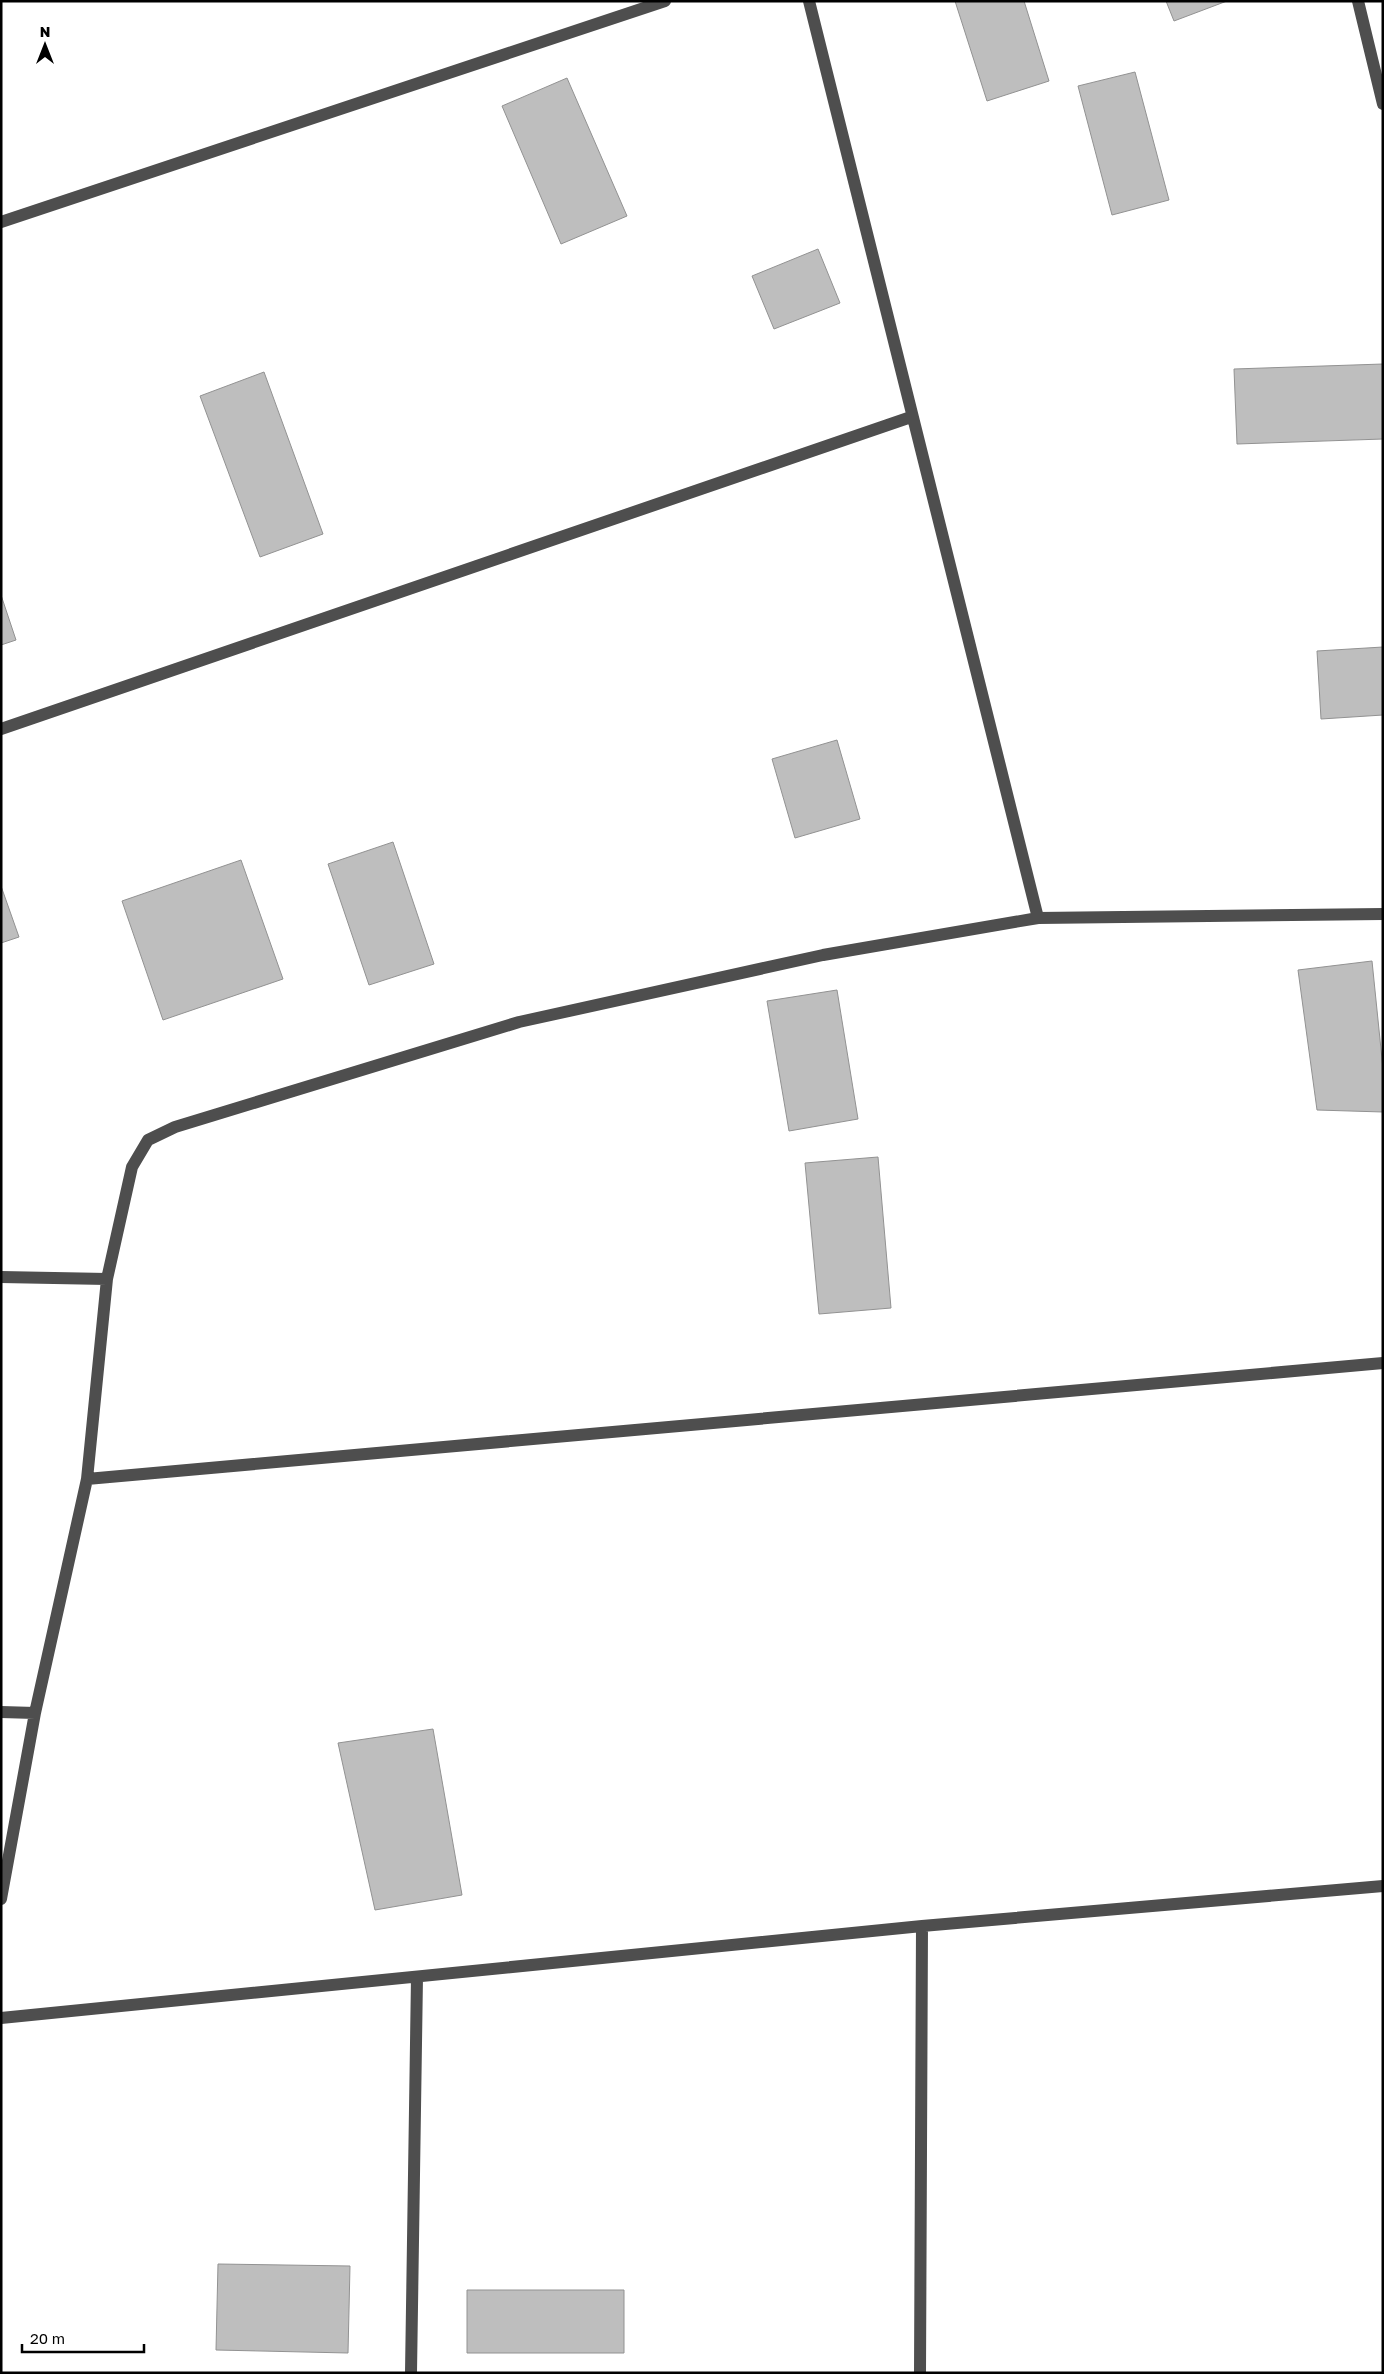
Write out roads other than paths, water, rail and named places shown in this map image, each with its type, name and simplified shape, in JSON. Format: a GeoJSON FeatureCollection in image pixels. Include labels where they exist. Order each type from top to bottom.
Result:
{"type":"FeatureCollection","features":[{"type":"Feature","properties":{"kind":"street"},"geometry":{"type":"LineString","coordinates":[[1,222],[665,1]]}},
{"type":"Feature","properties":{"kind":"street"},"geometry":{"type":"LineString","coordinates":[[809,1],[911,416],[1038,918]]}},
{"type":"Feature","properties":{"kind":"street"},"geometry":{"type":"LineString","coordinates":[[1358,1],[1383,104]]}},
{"type":"Feature","properties":{"kind":"street"},"geometry":{"type":"LineString","coordinates":[[1,729],[911,416]]}},
{"type":"Feature","properties":{"kind":"street"},"geometry":{"type":"LineString","coordinates":[[1,1899],[34,1713],[87,1479],[107,1279],[132,1167],[148,1140],[175,1127],[519,1022],[823,955],[1038,918],[1383,914]]}},
{"type":"Feature","properties":{"kind":"street"},"geometry":{"type":"LineString","coordinates":[[1,1277],[107,1279]]}},
{"type":"Feature","properties":{"kind":"street"},"geometry":{"type":"LineString","coordinates":[[87,1479],[1383,1363]]}},
{"type":"Feature","properties":{"kind":"street"},"geometry":{"type":"LineString","coordinates":[[1,1712],[34,1713]]}},
{"type":"Feature","properties":{"kind":"street"},"geometry":{"type":"LineString","coordinates":[[1,2018],[922,1926],[1383,1886]]}},
{"type":"Feature","properties":{"kind":"street"},"geometry":{"type":"LineString","coordinates":[[920,2373],[922,1926]]}},
{"type":"Feature","properties":{"kind":"street"},"geometry":{"type":"LineString","coordinates":[[412,2373],[417,1977]]}}]}
